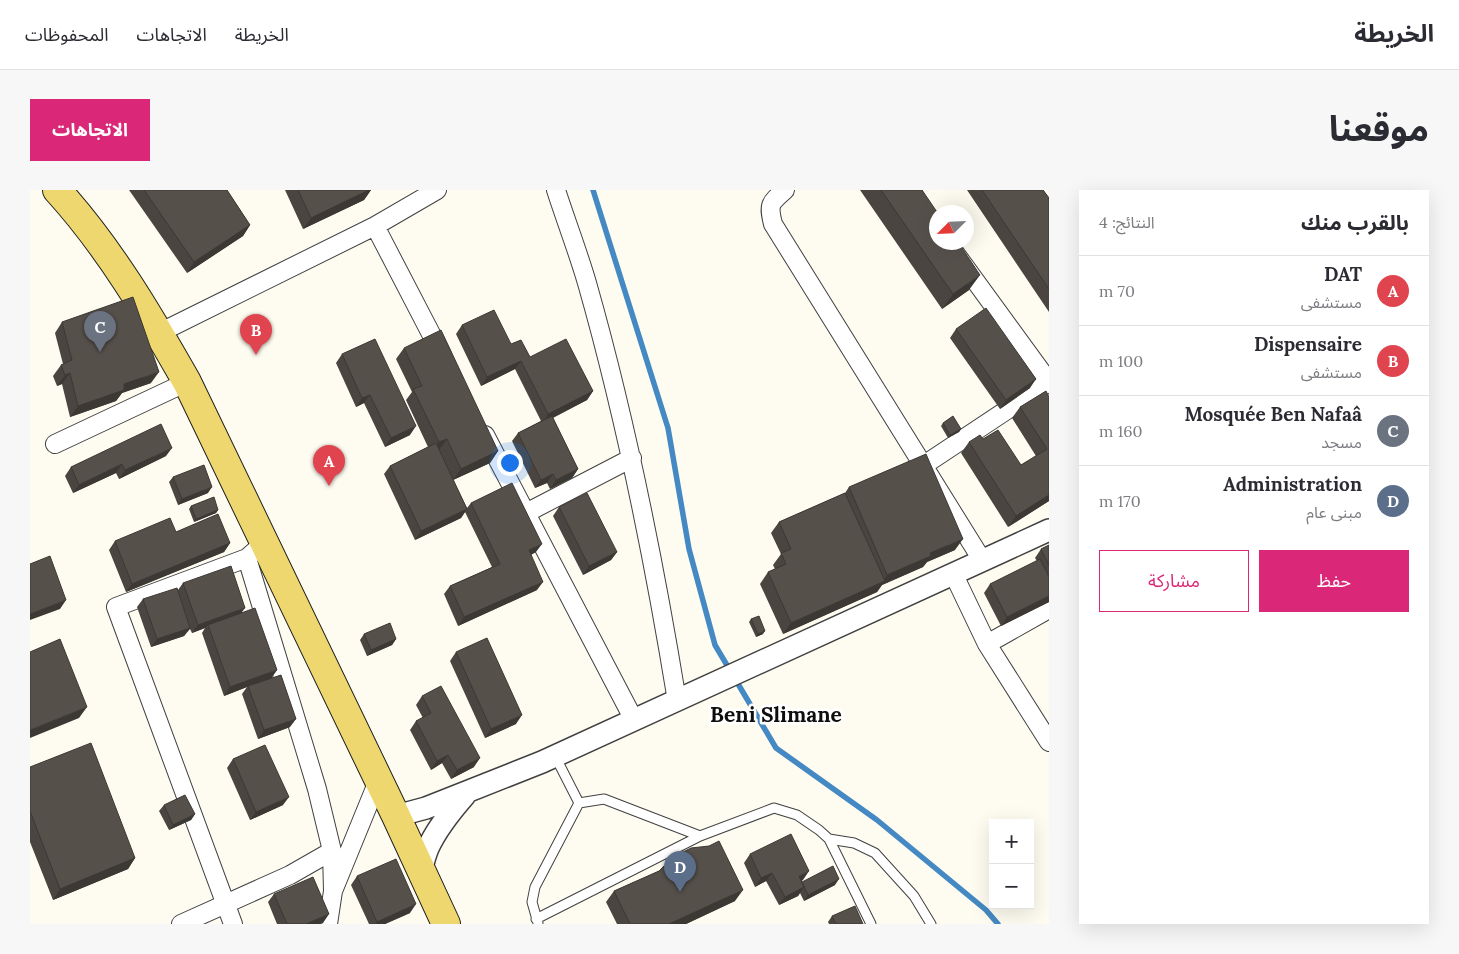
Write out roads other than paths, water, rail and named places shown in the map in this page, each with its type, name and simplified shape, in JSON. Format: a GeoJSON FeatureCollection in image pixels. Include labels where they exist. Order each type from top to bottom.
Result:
{"type":"FeatureCollection","features":[{"type":"Feature","properties":{"kind":"main road"},"geometry":{"type":"LineString","coordinates":[[57,190],[100,244],[160,333],[187,382],[255,551],[396,816],[446,924]]}},
{"type":"Feature","properties":{"kind":"street"},"geometry":{"type":"LineString","coordinates":[[160,333],[375,226],[437,190]]}},
{"type":"Feature","properties":{"kind":"street"},"geometry":{"type":"LineString","coordinates":[[556,190],[586,282],[632,458],[677,701]]}},
{"type":"Feature","properties":{"kind":"street"},"geometry":{"type":"LineString","coordinates":[[785,190],[772,202],[770,211],[773,224],[982,560]]}},
{"type":"Feature","properties":{"kind":"street"},"geometry":{"type":"LineString","coordinates":[[375,226],[448,365]]}},
{"type":"Feature","properties":{"kind":"street"},"geometry":{"type":"LineString","coordinates":[[924,465],[1049,382],[953,250]]}},
{"type":"Feature","properties":{"kind":"street"},"geometry":{"type":"LineString","coordinates":[[55,444],[187,382]]}},
{"type":"Feature","properties":{"kind":"street"},"geometry":{"type":"LineString","coordinates":[[476,418],[634,720]]}},
{"type":"Feature","properties":{"kind":"street"},"geometry":{"type":"LineString","coordinates":[[526,513],[632,458]]}},
{"type":"Feature","properties":{"kind":"street"},"geometry":{"type":"LineString","coordinates":[[396,816],[426,808],[467,793],[555,756],[1049,530]]}},
{"type":"Feature","properties":{"kind":"street"},"geometry":{"type":"LineString","coordinates":[[233,924],[116,607],[255,551],[332,852],[333,891],[328,924]]}},
{"type":"Feature","properties":{"kind":"street"},"geometry":{"type":"LineString","coordinates":[[953,573],[987,644],[1049,742]]}},
{"type":"Feature","properties":{"kind":"street"},"geometry":{"type":"LineString","coordinates":[[987,644],[1049,609]]}},
{"type":"Feature","properties":{"kind":"street"},"geometry":{"type":"LineString","coordinates":[[333,891],[378,781]]}},
{"type":"Feature","properties":{"kind":"street"},"geometry":{"type":"LineString","coordinates":[[421,871],[429,847],[437,832],[467,793]]}},
{"type":"Feature","properties":{"kind":"street"},"geometry":{"type":"LineString","coordinates":[[181,924],[290,875],[332,852]]}},
{"type":"Feature","properties":{"kind":"lane"},"geometry":{"type":"LineString","coordinates":[[555,756],[579,803]]}},
{"type":"Feature","properties":{"kind":"lane"},"geometry":{"type":"LineString","coordinates":[[579,803],[604,799],[700,836]]}},
{"type":"Feature","properties":{"kind":"lane"},"geometry":{"type":"LineString","coordinates":[[579,803],[535,887],[532,902],[537,922],[700,836],[774,808],[798,815],[829,839],[871,924]]}},
{"type":"Feature","properties":{"kind":"lane"},"geometry":{"type":"LineString","coordinates":[[829,839],[854,843],[874,853],[914,896],[931,924]]}},
{"type":"Feature","properties":{"kind":"waterway"},"geometry":{"type":"LineString","coordinates":[[593,190],[668,428],[689,549],[715,645],[776,748],[877,820],[986,910],[998,924]]}},
{"type":"Feature","properties":{"kind":"place","name":"Mosquée Ben Nafaâ"},"geometry":{"type":"Point","coordinates":[100,352]}},
{"type":"Feature","properties":{"kind":"place","name":"Dispensaire"},"geometry":{"type":"Point","coordinates":[256,355]}},
{"type":"Feature","properties":{"kind":"place","name":"DAT"},"geometry":{"type":"Point","coordinates":[329,486]}},
{"type":"Feature","properties":{"kind":"place","name":"Administration"},"geometry":{"type":"Point","coordinates":[680,892]}},
{"type":"Feature","properties":{"kind":"district","name":"Beni Slimane"},"geometry":{"type":"Point","coordinates":[776,715]}}]}
